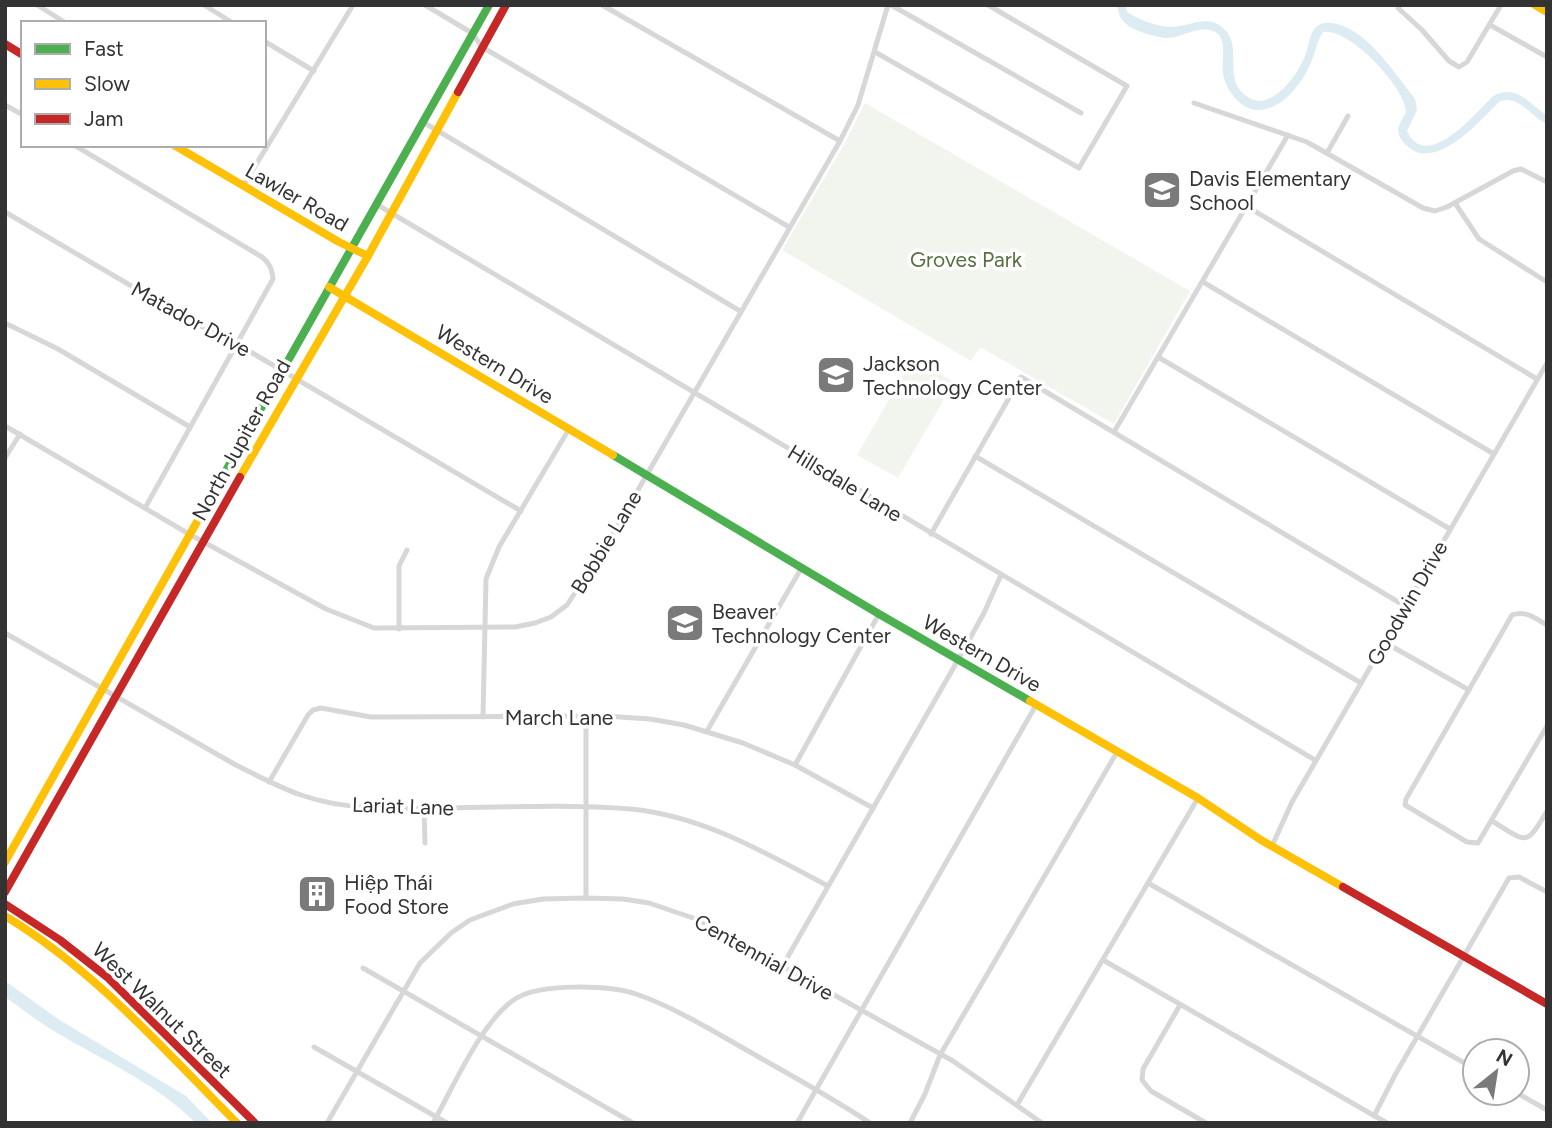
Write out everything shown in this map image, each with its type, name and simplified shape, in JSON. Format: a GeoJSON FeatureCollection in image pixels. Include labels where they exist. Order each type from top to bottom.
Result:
{"type":"FeatureCollection","features":[{"type":"Feature","properties":{"kind":"main road","name":"North Jupiter Road"},"geometry":{"type":"LineString","coordinates":[[5,862],[489,5]]}},
{"type":"Feature","properties":{"kind":"main road","name":"North Jupiter Road"},"geometry":{"type":"LineString","coordinates":[[5,892],[368,256],[506,5]]}},
{"type":"Feature","properties":{"kind":"main road"},"geometry":{"type":"LineString","coordinates":[[1535,5],[1547,12]]}},
{"type":"Feature","properties":{"kind":"main road"},"geometry":{"type":"LineString","coordinates":[[5,44],[21,54]]}},
{"type":"Feature","properties":{"kind":"main road","name":"Lawler Road"},"geometry":{"type":"LineString","coordinates":[[177,147],[368,256]]}},
{"type":"Feature","properties":{"kind":"main road","name":"Western Drive"},"geometry":{"type":"LineString","coordinates":[[329,288],[879,614],[1198,798],[1272,846],[1547,1004]]}},
{"type":"Feature","properties":{"kind":"main road"},"geometry":{"type":"LineString","coordinates":[[51,780],[64,787]]}},
{"type":"Feature","properties":{"kind":"main road","name":"West Walnut Street"},"geometry":{"type":"LineString","coordinates":[[5,904],[83,957],[125,994],[255,1123]]}},
{"type":"Feature","properties":{"kind":"main road","name":"West Walnut Street"},"geometry":{"type":"LineString","coordinates":[[5,916],[36,934],[90,976],[237,1123]]}},
{"type":"Feature","properties":{"kind":"main road"},"geometry":{"type":"LineString","coordinates":[[90,976],[100,979],[116,992],[125,994]]}},
{"type":"Feature","properties":{"kind":"main road"},"geometry":{"type":"LineString","coordinates":[[120,1004],[126,1003],[143,1012]]}},
{"type":"Feature","properties":{"kind":"main road"},"geometry":{"type":"LineString","coordinates":[[163,1048],[185,1065],[195,1066]]}},
{"type":"Feature","properties":{"kind":"main road"},"geometry":{"type":"LineString","coordinates":[[185,1070],[191,1071],[222,1093]]}},
{"type":"Feature","properties":{"kind":"street"},"geometry":{"type":"LineString","coordinates":[[37,5],[63,21]]}},
{"type":"Feature","properties":{"kind":"street"},"geometry":{"type":"LineString","coordinates":[[204,5],[230,21]]}},
{"type":"Feature","properties":{"kind":"street"},"geometry":{"type":"LineString","coordinates":[[267,142],[353,5]]}},
{"type":"Feature","properties":{"kind":"street"},"geometry":{"type":"LineString","coordinates":[[425,5],[472,33],[482,47],[789,228]]}},
{"type":"Feature","properties":{"kind":"street"},"geometry":{"type":"LineString","coordinates":[[602,5],[840,141]]}},
{"type":"Feature","properties":{"kind":"street"},"geometry":{"type":"LineString","coordinates":[[890,5],[1082,113]]}},
{"type":"Feature","properties":{"kind":"street","name":"Bobbie Lane"},"geometry":{"type":"LineString","coordinates":[[5,426],[189,534],[344,618],[373,628],[399,629],[515,627],[551,617],[567,605],[605,547],[840,141],[858,105],[890,5]]}},
{"type":"Feature","properties":{"kind":"street"},"geometry":{"type":"LineString","coordinates":[[875,52],[1079,168],[1127,86],[988,5]]}},
{"type":"Feature","properties":{"kind":"street"},"geometry":{"type":"LineString","coordinates":[[1399,5],[1398,8],[1449,61],[1460,67],[1464,66],[1501,5]]}},
{"type":"Feature","properties":{"kind":"street"},"geometry":{"type":"LineString","coordinates":[[1490,25],[1547,57]]}},
{"type":"Feature","properties":{"kind":"street"},"geometry":{"type":"LineString","coordinates":[[266,42],[314,71]]}},
{"type":"Feature","properties":{"kind":"street"},"geometry":{"type":"LineString","coordinates":[[1194,103],[1307,142],[1423,208],[1435,211],[1521,169],[1547,182]]}},
{"type":"Feature","properties":{"kind":"street"},"geometry":{"type":"LineString","coordinates":[[5,105],[21,114]]}},
{"type":"Feature","properties":{"kind":"street"},"geometry":{"type":"LineString","coordinates":[[1327,153],[1348,116]]}},
{"type":"Feature","properties":{"kind":"street"},"geometry":{"type":"LineString","coordinates":[[423,122],[740,310]]}},
{"type":"Feature","properties":{"kind":"street"},"geometry":{"type":"LineString","coordinates":[[1114,432],[1288,135]]}},
{"type":"Feature","properties":{"kind":"street"},"geometry":{"type":"LineString","coordinates":[[77,147],[269,262],[273,279],[145,508]]}},
{"type":"Feature","properties":{"kind":"street"},"geometry":{"type":"LineString","coordinates":[[243,186],[264,147]]}},
{"type":"Feature","properties":{"kind":"street"},"geometry":{"type":"LineString","coordinates":[[1455,203],[1479,239],[1547,282]]}},
{"type":"Feature","properties":{"kind":"street","name":"Hillsdale Lane"},"geometry":{"type":"LineString","coordinates":[[376,204],[1315,760]]}},
{"type":"Feature","properties":{"kind":"street"},"geometry":{"type":"LineString","coordinates":[[1246,206],[1537,379]]}},
{"type":"Feature","properties":{"kind":"street","name":"Matador Drive"},"geometry":{"type":"LineString","coordinates":[[5,212],[193,322],[296,378],[521,511]]}},
{"type":"Feature","properties":{"kind":"street"},"geometry":{"type":"LineString","coordinates":[[1203,282],[1494,453]]}},
{"type":"Feature","properties":{"kind":"street"},"geometry":{"type":"LineString","coordinates":[[5,323],[58,349],[190,428]]}},
{"type":"Feature","properties":{"kind":"street"},"geometry":{"type":"LineString","coordinates":[[1158,357],[1450,529]]}},
{"type":"Feature","properties":{"kind":"street","name":"Goodwin Drive"},"geometry":{"type":"LineString","coordinates":[[1272,846],[1315,760],[1547,363]]}},
{"type":"Feature","properties":{"kind":"street"},"geometry":{"type":"LineString","coordinates":[[931,534],[1021,377],[1405,606]]}},
{"type":"Feature","properties":{"kind":"street"},"geometry":{"type":"LineString","coordinates":[[483,717],[486,579],[499,547],[569,429]]}},
{"type":"Feature","properties":{"kind":"street"},"geometry":{"type":"LineString","coordinates":[[5,458],[20,434]]}},
{"type":"Feature","properties":{"kind":"street"},"geometry":{"type":"LineString","coordinates":[[975,456],[1361,682]]}},
{"type":"Feature","properties":{"kind":"street"},"geometry":{"type":"LineString","coordinates":[[399,629],[399,566],[407,550]]}},
{"type":"Feature","properties":{"kind":"street"},"geometry":{"type":"LineString","coordinates":[[707,731],[802,567]]}},
{"type":"Feature","properties":{"kind":"street"},"geometry":{"type":"LineString","coordinates":[[783,965],[981,620],[1001,575]]}},
{"type":"Feature","properties":{"kind":"street"},"geometry":{"type":"LineString","coordinates":[[1547,625],[1528,614],[1520,612],[1512,615],[1405,805],[1474,844],[1483,836],[1547,726]]}},
{"type":"Feature","properties":{"kind":"street"},"geometry":{"type":"LineString","coordinates":[[795,765],[879,614]]}},
{"type":"Feature","properties":{"kind":"street","name":"Lariat Lane"},"geometry":{"type":"LineString","coordinates":[[5,634],[269,782],[303,796],[331,803],[395,809],[631,809],[701,824],[744,841],[828,886]]}},
{"type":"Feature","properties":{"kind":"street"},"geometry":{"type":"LineString","coordinates":[[1384,642],[1469,690]]}},
{"type":"Feature","properties":{"kind":"street"},"geometry":{"type":"LineString","coordinates":[[797,1123],[1036,705]]}},
{"type":"Feature","properties":{"kind":"street","name":"March Lane"},"geometry":{"type":"LineString","coordinates":[[269,782],[313,710],[329,708],[371,718],[586,716],[650,719],[707,731],[795,765],[873,808]]}},
{"type":"Feature","properties":{"kind":"street"},"geometry":{"type":"LineString","coordinates":[[586,716],[586,898]]}},
{"type":"Feature","properties":{"kind":"street"},"geometry":{"type":"LineString","coordinates":[[910,1123],[940,1055],[1117,752]]}},
{"type":"Feature","properties":{"kind":"street"},"geometry":{"type":"LineString","coordinates":[[1017,1105],[1198,798]]}},
{"type":"Feature","properties":{"kind":"street"},"geometry":{"type":"LineString","coordinates":[[424,808],[425,843]]}},
{"type":"Feature","properties":{"kind":"street"},"geometry":{"type":"LineString","coordinates":[[1492,821],[1521,838],[1528,839],[1547,811]]}},
{"type":"Feature","properties":{"kind":"street"},"geometry":{"type":"LineString","coordinates":[[1374,1115],[1510,878],[1519,877],[1547,892]]}},
{"type":"Feature","properties":{"kind":"street"},"geometry":{"type":"LineString","coordinates":[[1148,883],[1461,1061]]}},
{"type":"Feature","properties":{"kind":"street","name":"Centennial Drive"},"geometry":{"type":"LineString","coordinates":[[327,1123],[420,963],[451,933],[470,920],[513,904],[543,899],[586,898],[623,899],[677,911],[699,920],[972,1073],[1042,1123]]}},
{"type":"Feature","properties":{"kind":"street"},"geometry":{"type":"LineString","coordinates":[[1103,960],[1387,1123]]}},
{"type":"Feature","properties":{"kind":"street"},"geometry":{"type":"LineString","coordinates":[[363,968],[633,1123]]}},
{"type":"Feature","properties":{"kind":"street"},"geometry":{"type":"LineString","coordinates":[[435,1120],[492,1019],[521,995],[554,988],[632,993],[689,1018],[870,1123]]}},
{"type":"Feature","properties":{"kind":"street"},"geometry":{"type":"LineString","coordinates":[[1180,1004],[1143,1069],[1142,1080],[1151,1091],[1206,1123]]}},
{"type":"Feature","properties":{"kind":"street"},"geometry":{"type":"LineString","coordinates":[[314,1048],[357,1071],[435,1120],[447,1123]]}},
{"type":"Feature","properties":{"kind":"street"},"geometry":{"type":"LineString","coordinates":[[1531,1101],[1547,1110]]}},
{"type":"Feature","properties":{"kind":"green space","name":"Groves Park"},"geometry":{"type":"Polygon","coordinates":[[[865,103],[1190,291],[1114,424],[980,347],[971,361],[782,250],[845,143],[865,103]]]}},
{"type":"Feature","properties":{"kind":"green space"},"geometry":{"type":"Polygon","coordinates":[[[913,358],[954,382],[898,478],[857,455],[913,358]]]}},
{"type":"Feature","properties":{"kind":"shaded area"},"geometry":{"type":"Polygon","coordinates":[[[1117,5],[1126,5],[1127,12],[1132,15],[1161,26],[1172,27],[1205,21],[1223,28],[1232,43],[1233,70],[1238,88],[1246,96],[1256,100],[1268,99],[1289,83],[1299,68],[1315,28],[1320,24],[1333,23],[1359,34],[1370,44],[1415,99],[1417,110],[1407,131],[1415,142],[1426,146],[1438,143],[1463,126],[1493,96],[1501,93],[1516,93],[1522,97],[1547,116],[1547,124],[1518,103],[1506,100],[1499,102],[1456,142],[1430,153],[1417,152],[1406,145],[1398,132],[1406,112],[1404,101],[1387,75],[1347,39],[1334,33],[1323,32],[1309,67],[1289,96],[1266,109],[1251,109],[1237,101],[1226,84],[1223,74],[1223,44],[1218,34],[1202,30],[1166,38],[1149,35],[1125,24],[1117,5]]]}},
{"type":"Feature","properties":{"kind":"shaded area"},"geometry":{"type":"Polygon","coordinates":[[[5,981],[58,1019],[186,1096],[212,1123],[196,1123],[146,1084],[41,1023],[5,997],[5,981]]]}},
{"type":"Feature","properties":{"kind":"traffic: fast"},"geometry":{"type":"LineString","coordinates":[[211,497],[489,5]]}},
{"type":"Feature","properties":{"kind":"traffic: fast"},"geometry":{"type":"LineString","coordinates":[[613,455],[1030,701]]}},
{"type":"Feature","properties":{"kind":"traffic: slow"},"geometry":{"type":"LineString","coordinates":[[1535,5],[1547,12]]}},
{"type":"Feature","properties":{"kind":"traffic: slow"},"geometry":{"type":"LineString","coordinates":[[240,477],[368,256],[458,92]]}},
{"type":"Feature","properties":{"kind":"traffic: slow"},"geometry":{"type":"LineString","coordinates":[[177,147],[339,242],[368,256]]}},
{"type":"Feature","properties":{"kind":"traffic: slow"},"geometry":{"type":"LineString","coordinates":[[329,287],[613,455]]}},
{"type":"Feature","properties":{"kind":"traffic: slow"},"geometry":{"type":"LineString","coordinates":[[5,862],[211,497]]}},
{"type":"Feature","properties":{"kind":"traffic: slow"},"geometry":{"type":"LineString","coordinates":[[1030,701],[1198,798],[1261,840],[1343,887]]}},
{"type":"Feature","properties":{"kind":"traffic: slow"},"geometry":{"type":"LineString","coordinates":[[5,916],[38,937],[99,986],[237,1123]]}},
{"type":"Feature","properties":{"kind":"traffic: jam"},"geometry":{"type":"LineString","coordinates":[[458,92],[506,5]]}},
{"type":"Feature","properties":{"kind":"traffic: jam"},"geometry":{"type":"LineString","coordinates":[[5,44],[21,54]]}},
{"type":"Feature","properties":{"kind":"traffic: jam"},"geometry":{"type":"LineString","coordinates":[[5,892],[240,477]]}},
{"type":"Feature","properties":{"kind":"traffic: jam"},"geometry":{"type":"LineString","coordinates":[[1343,887],[1547,1004]]}},
{"type":"Feature","properties":{"kind":"traffic: jam"},"geometry":{"type":"LineString","coordinates":[[5,904],[60,940],[107,977],[255,1123]]}},
{"type":"Feature","properties":{"kind":"place","name":"Davis Elementary School"},"geometry":{"type":"Point","coordinates":[1162,190]}},
{"type":"Feature","properties":{"kind":"place","name":"Jackson Technology Center"},"geometry":{"type":"Point","coordinates":[836,375]}},
{"type":"Feature","properties":{"kind":"place","name":"Beaver Technology Center"},"geometry":{"type":"Point","coordinates":[685,623]}},
{"type":"Feature","properties":{"kind":"place","name":"Hiệp Thái Food Store"},"geometry":{"type":"Point","coordinates":[317,894]}}]}
